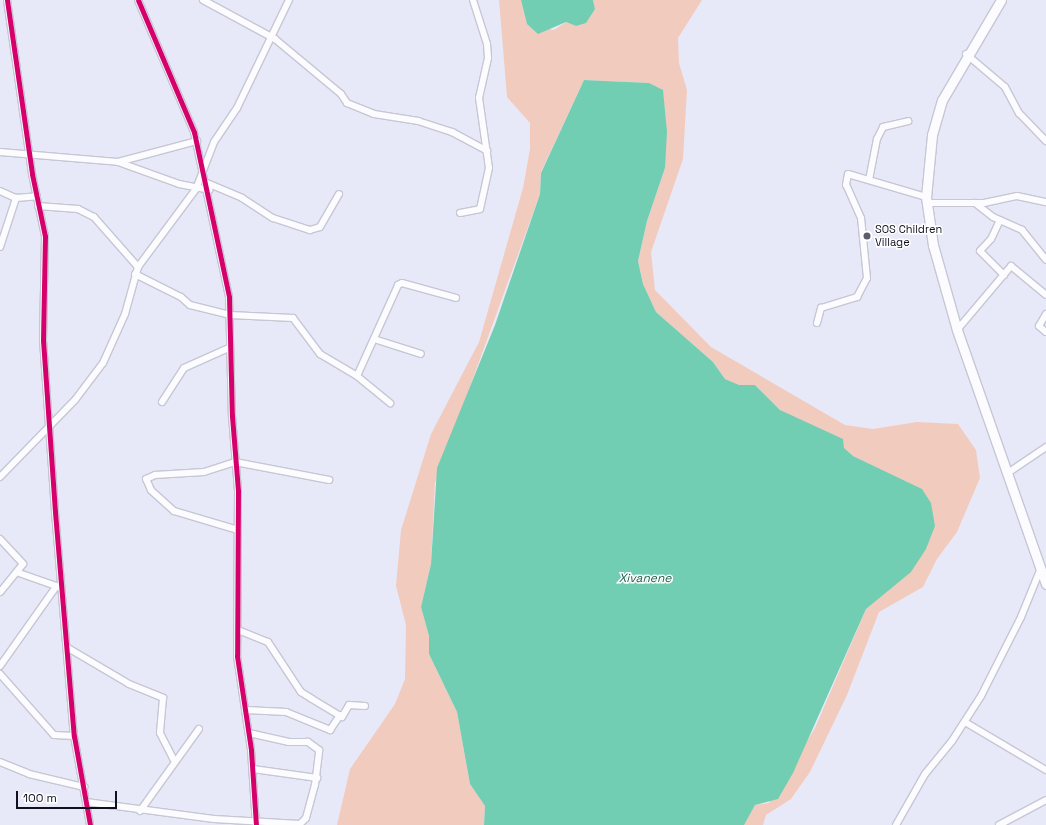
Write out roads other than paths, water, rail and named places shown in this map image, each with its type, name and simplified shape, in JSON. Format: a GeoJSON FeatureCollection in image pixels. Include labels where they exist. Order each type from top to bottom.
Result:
{"type":"FeatureCollection","features":[{"type":"Feature","properties":{"kind":"main road"},"geometry":{"type":"LineString","coordinates":[[1001,0],[966,54],[942,100],[936,122],[927,200],[933,245],[957,330],[1009,472],[1046,584]]}},
{"type":"Feature","properties":{"kind":"street"},"geometry":{"type":"LineString","coordinates":[[7,0],[29,156],[45,236],[43,340],[50,426],[59,588],[68,648],[74,736],[90,825]]}},
{"type":"Feature","properties":{"kind":"street"},"geometry":{"type":"LineString","coordinates":[[138,0],[197,141],[223,256],[230,315],[229,348],[238,530],[237,656],[249,733],[256,822]]}},
{"type":"Feature","properties":{"kind":"street"},"geometry":{"type":"LineString","coordinates":[[203,0],[268,36],[341,94],[347,103],[374,114],[418,120],[452,132],[487,151]]}},
{"type":"Feature","properties":{"kind":"street"},"geometry":{"type":"LineString","coordinates":[[0,477],[50,426],[103,363],[125,314],[138,267],[196,189],[214,142],[237,108],[268,36],[289,0]]}},
{"type":"Feature","properties":{"kind":"street"},"geometry":{"type":"LineString","coordinates":[[460,213],[481,207],[489,168],[479,98],[488,58],[487,44],[473,0]]}},
{"type":"Feature","properties":{"kind":"street"},"geometry":{"type":"LineString","coordinates":[[966,54],[1005,86],[1020,113],[1046,141]]}},
{"type":"Feature","properties":{"kind":"street"},"geometry":{"type":"LineString","coordinates":[[869,180],[877,139],[883,128],[908,121]]}},
{"type":"Feature","properties":{"kind":"street"},"geometry":{"type":"LineString","coordinates":[[118,162],[197,141]]}},
{"type":"Feature","properties":{"kind":"street"},"geometry":{"type":"LineString","coordinates":[[0,152],[29,156],[118,162],[196,189],[209,190]]}},
{"type":"Feature","properties":{"kind":"street"},"geometry":{"type":"LineString","coordinates":[[817,324],[821,308],[857,297],[862,291],[867,278],[861,218],[846,178],[853,173],[927,200],[975,203],[1024,196],[1046,202]]}},
{"type":"Feature","properties":{"kind":"street"},"geometry":{"type":"LineString","coordinates":[[207,183],[242,198],[273,218],[310,230],[320,227],[339,194]]}},
{"type":"Feature","properties":{"kind":"street"},"geometry":{"type":"LineString","coordinates":[[0,191],[16,198],[37,196]]}},
{"type":"Feature","properties":{"kind":"street"},"geometry":{"type":"LineString","coordinates":[[0,247],[16,198]]}},
{"type":"Feature","properties":{"kind":"street"},"geometry":{"type":"LineString","coordinates":[[975,203],[1000,220],[1022,230],[1046,260]]}},
{"type":"Feature","properties":{"kind":"street"},"geometry":{"type":"LineString","coordinates":[[38,206],[78,209],[94,217],[138,267]]}},
{"type":"Feature","properties":{"kind":"street"},"geometry":{"type":"LineString","coordinates":[[1000,220],[991,239],[980,251],[1004,275]]}},
{"type":"Feature","properties":{"kind":"street"},"geometry":{"type":"LineString","coordinates":[[957,330],[1004,275],[1014,266],[1046,295]]}},
{"type":"Feature","properties":{"kind":"street"},"geometry":{"type":"LineString","coordinates":[[135,274],[181,297],[190,306],[230,315],[293,318],[320,354],[357,376],[390,403]]}},
{"type":"Feature","properties":{"kind":"street"},"geometry":{"type":"LineString","coordinates":[[357,376],[402,283],[456,298]]}},
{"type":"Feature","properties":{"kind":"street"},"geometry":{"type":"LineString","coordinates":[[1046,314],[1039,326],[1046,332]]}},
{"type":"Feature","properties":{"kind":"street"},"geometry":{"type":"LineString","coordinates":[[374,339],[421,354]]}},
{"type":"Feature","properties":{"kind":"street"},"geometry":{"type":"LineString","coordinates":[[162,402],[184,368],[229,348]]}},
{"type":"Feature","properties":{"kind":"street"},"geometry":{"type":"LineString","coordinates":[[1009,472],[1046,447]]}},
{"type":"Feature","properties":{"kind":"street"},"geometry":{"type":"LineString","coordinates":[[238,530],[174,511],[146,484],[148,477],[155,475],[204,472],[235,462],[329,480]]}},
{"type":"Feature","properties":{"kind":"street"},"geometry":{"type":"LineString","coordinates":[[0,539],[23,564],[19,573],[0,592]]}},
{"type":"Feature","properties":{"kind":"street"},"geometry":{"type":"LineString","coordinates":[[896,825],[925,774],[966,722],[1021,617],[1041,568]]}},
{"type":"Feature","properties":{"kind":"street"},"geometry":{"type":"LineString","coordinates":[[19,573],[59,588]]}},
{"type":"Feature","properties":{"kind":"street"},"geometry":{"type":"LineString","coordinates":[[0,666],[59,588]]}},
{"type":"Feature","properties":{"kind":"street"},"geometry":{"type":"LineString","coordinates":[[238,630],[268,642],[301,692],[340,716]]}},
{"type":"Feature","properties":{"kind":"street"},"geometry":{"type":"LineString","coordinates":[[68,648],[129,684],[163,698],[160,732],[174,760]]}},
{"type":"Feature","properties":{"kind":"street"},"geometry":{"type":"LineString","coordinates":[[0,674],[54,735],[74,736]]}},
{"type":"Feature","properties":{"kind":"street"},"geometry":{"type":"LineString","coordinates":[[246,710],[286,712],[330,730],[340,716],[344,716],[350,704],[365,706]]}},
{"type":"Feature","properties":{"kind":"street"},"geometry":{"type":"LineString","coordinates":[[966,722],[1046,770]]}},
{"type":"Feature","properties":{"kind":"street"},"geometry":{"type":"LineString","coordinates":[[140,811],[174,760],[198,729]]}},
{"type":"Feature","properties":{"kind":"street"},"geometry":{"type":"LineString","coordinates":[[86,802],[140,811],[256,822],[300,824],[306,818],[316,778],[319,754],[316,747],[308,742],[289,742],[249,733]]}},
{"type":"Feature","properties":{"kind":"street"},"geometry":{"type":"LineString","coordinates":[[0,762],[29,774],[84,787]]}},
{"type":"Feature","properties":{"kind":"street"},"geometry":{"type":"LineString","coordinates":[[253,769],[316,778]]}},
{"type":"Feature","properties":{"kind":"street"},"geometry":{"type":"LineString","coordinates":[[999,825],[1046,800]]}},
{"type":"Feature","properties":{"kind":"water"},"geometry":{"type":"Polygon","coordinates":[[[521,0],[593,0],[595,9],[586,23],[576,26],[566,22],[538,34],[527,24],[521,0]]]}},
{"type":"Feature","properties":{"kind":"water","name":"Xivanene"},"geometry":{"type":"Polygon","coordinates":[[[584,80],[649,83],[663,90],[667,132],[665,168],[647,221],[638,261],[643,284],[656,312],[713,362],[725,379],[739,385],[755,385],[780,410],[843,439],[844,448],[853,456],[922,489],[931,503],[935,526],[926,549],[911,572],[866,609],[793,773],[778,799],[755,805],[744,825],[484,825],[485,806],[470,784],[457,712],[429,654],[429,636],[421,607],[431,564],[437,468],[495,325],[540,194],[541,173],[584,80]]]}},
{"type":"Feature","properties":{"kind":"place","name":"SOS Children Village"},"geometry":{"type":"Point","coordinates":[867,236]}}]}
